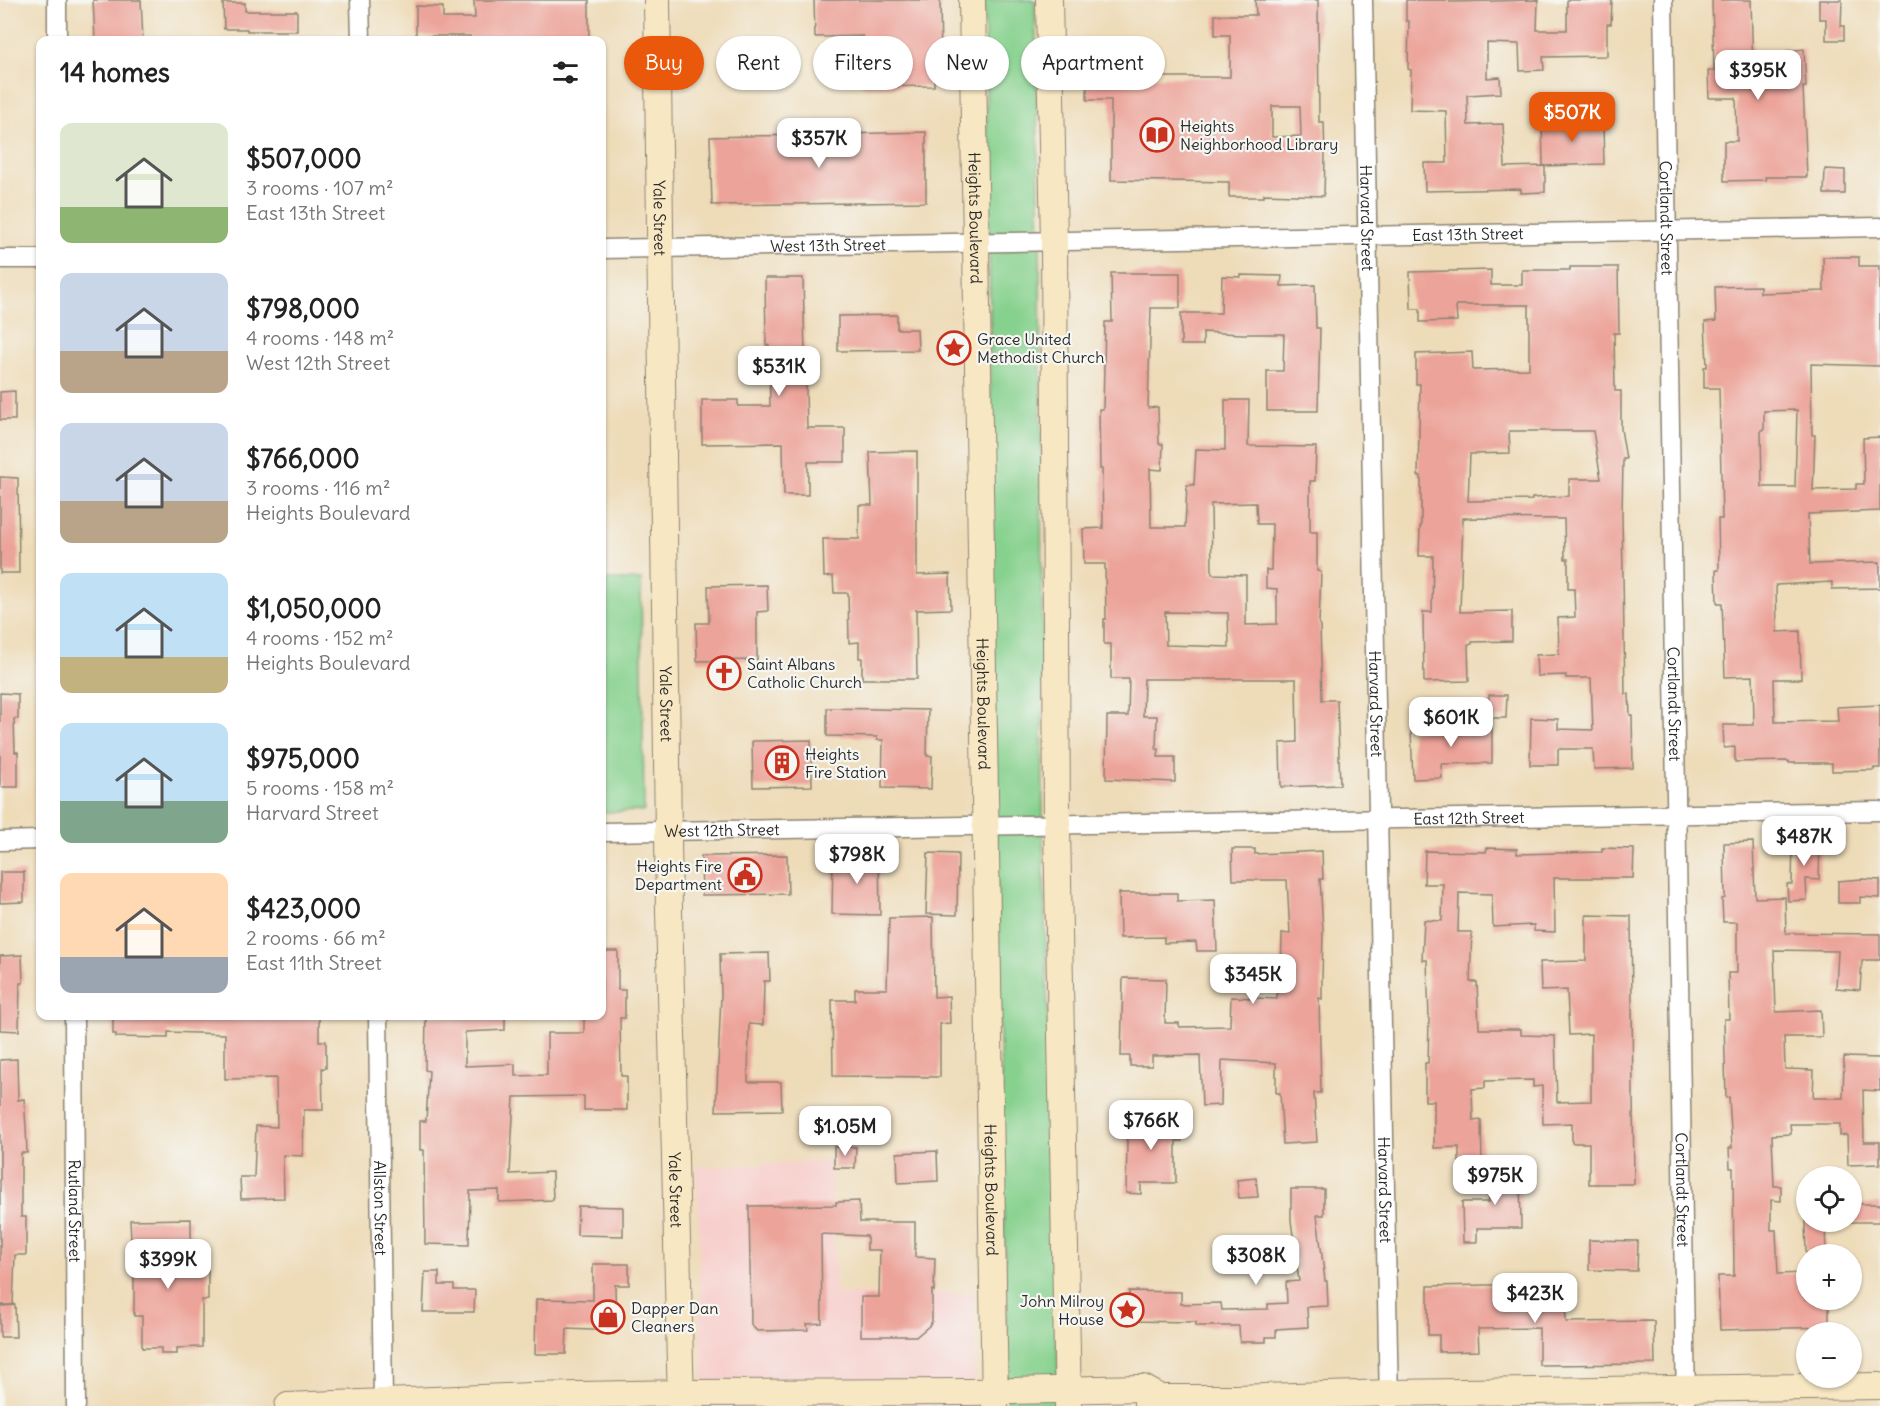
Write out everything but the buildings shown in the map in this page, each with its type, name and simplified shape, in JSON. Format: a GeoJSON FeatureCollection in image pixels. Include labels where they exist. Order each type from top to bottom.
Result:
{"type":"FeatureCollection","features":[{"type":"Feature","properties":{"kind":"main road","name":"Yale Street"},"geometry":{"type":"LineString","coordinates":[[657,0],[668,830],[681,1399]]}},
{"type":"Feature","properties":{"kind":"main road","name":"Heights Boulevard"},"geometry":{"type":"LineString","coordinates":[[972,0],[995,1399]]}},
{"type":"Feature","properties":{"kind":"main road"},"geometry":{"type":"LineString","coordinates":[[1049,0],[1054,241],[1058,826],[1067,1398]]}},
{"type":"Feature","properties":{"kind":"main road"},"geometry":{"type":"LineString","coordinates":[[288,1406],[530,1396],[681,1399],[1067,1398],[1143,1388],[1152,1402],[1236,1398],[1686,1397],[1880,1386]]}},
{"type":"Feature","properties":{"kind":"street"},"geometry":{"type":"LineString","coordinates":[[57,0],[57,36]]}},
{"type":"Feature","properties":{"kind":"street"},"geometry":{"type":"LineString","coordinates":[[360,0],[361,36]]}},
{"type":"Feature","properties":{"kind":"street","name":"Harvard Street"},"geometry":{"type":"LineString","coordinates":[[1363,0],[1389,1399]]}},
{"type":"Feature","properties":{"kind":"street","name":"Cortlandt Street"},"geometry":{"type":"LineString","coordinates":[[1663,0],[1665,231],[1686,1397]]}},
{"type":"Feature","properties":{"kind":"street","name":"East 13th Street"},"geometry":{"type":"LineString","coordinates":[[1054,241],[1880,227]]}},
{"type":"Feature","properties":{"kind":"street","name":"West 13th Street"},"geometry":{"type":"LineString","coordinates":[[606,249],[1054,241]]}},
{"type":"Feature","properties":{"kind":"street"},"geometry":{"type":"LineString","coordinates":[[0,259],[36,259]]}},
{"type":"Feature","properties":{"kind":"street","name":"East 12th Street"},"geometry":{"type":"LineString","coordinates":[[1058,826],[1880,811]]}},
{"type":"Feature","properties":{"kind":"street","name":"West 12th Street"},"geometry":{"type":"LineString","coordinates":[[606,832],[1058,826]]}},
{"type":"Feature","properties":{"kind":"street"},"geometry":{"type":"LineString","coordinates":[[0,841],[36,840]]}},
{"type":"Feature","properties":{"kind":"street","name":"Rutland Street"},"geometry":{"type":"LineString","coordinates":[[74,1020],[76,1406]]}},
{"type":"Feature","properties":{"kind":"street","name":"Allston Street"},"geometry":{"type":"LineString","coordinates":[[378,1020],[383,1402]]}},
{"type":"Feature","properties":{"kind":"shaded area"},"geometry":{"type":"Polygon","coordinates":[[[830,1160],[836,1294],[974,1293],[975,1406],[703,1406],[697,1165],[708,1167],[830,1160]]]}},
{"type":"Feature","properties":{"kind":"green space"},"geometry":{"type":"Polygon","coordinates":[[[984,0],[1035,0],[1036,36],[1021,36],[1021,90],[1037,90],[1040,252],[1043,843],[1059,1406],[1008,1406],[995,805],[986,90],[1009,90],[1009,36],[985,36],[984,0]]]}},
{"type":"Feature","properties":{"kind":"green space"},"geometry":{"type":"Polygon","coordinates":[[[606,580],[641,580],[644,811],[606,812],[606,580]]]}},
{"type":"Feature","properties":{"kind":"place","name":"Heights Neighborhood Library"},"geometry":{"type":"Point","coordinates":[1157,135]}},
{"type":"Feature","properties":{"kind":"place","name":"Grace United Methodist Church"},"geometry":{"type":"Point","coordinates":[954,348]}},
{"type":"Feature","properties":{"kind":"place","name":"Saint Albans Catholic Church"},"geometry":{"type":"Point","coordinates":[724,673]}},
{"type":"Feature","properties":{"kind":"place","name":"Heights Fire Station"},"geometry":{"type":"Point","coordinates":[782,763]}},
{"type":"Feature","properties":{"kind":"place","name":"Heights Fire Department"},"geometry":{"type":"Point","coordinates":[745,875]}},
{"type":"Feature","properties":{"kind":"place","name":"John Milroy House"},"geometry":{"type":"Point","coordinates":[1127,1310]}},
{"type":"Feature","properties":{"kind":"place","name":"Dapper Dan Cleaners"},"geometry":{"type":"Point","coordinates":[608,1317]}}]}
